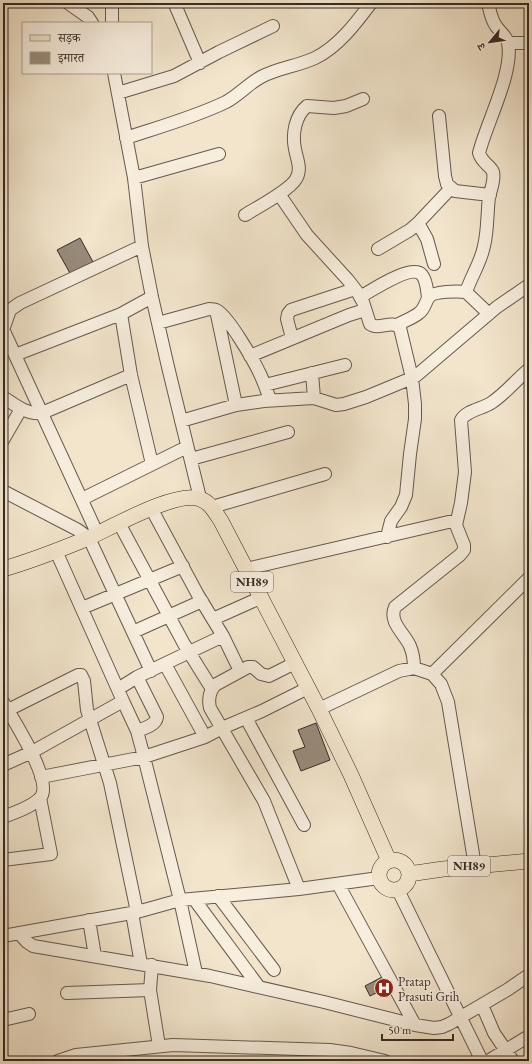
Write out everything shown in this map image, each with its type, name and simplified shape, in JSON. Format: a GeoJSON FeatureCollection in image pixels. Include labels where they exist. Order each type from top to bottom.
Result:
{"type":"FeatureCollection","features":[{"type":"Feature","properties":{"kind":"main road"},"geometry":{"type":"LineString","coordinates":[[3,569],[25,563],[56,551],[151,508],[183,498],[206,503]]}},
{"type":"Feature","properties":{"kind":"main road","name":"NH89"},"geometry":{"type":"LineString","coordinates":[[206,503],[246,569],[319,709],[351,775],[389,861]]}},
{"type":"Feature","properties":{"kind":"main road"},"geometry":{"type":"LineString","coordinates":[[397,860],[403,862],[407,867],[409,874],[408,883],[404,888],[398,890],[388,890],[384,887],[379,878],[380,870],[383,865],[389,861],[397,860]]}},
{"type":"Feature","properties":{"kind":"main road","name":"NH89"},"geometry":{"type":"LineString","coordinates":[[409,874],[529,861]]}},
{"type":"Feature","properties":{"kind":"street"},"geometry":{"type":"LineString","coordinates":[[68,3],[88,17],[91,22]]}},
{"type":"Feature","properties":{"kind":"street"},"geometry":{"type":"LineString","coordinates":[[112,3],[112,22]]}},
{"type":"Feature","properties":{"kind":"street"},"geometry":{"type":"LineString","coordinates":[[126,138],[227,101],[260,78],[275,71],[316,58],[326,52],[339,40],[356,23],[371,3]]}},
{"type":"Feature","properties":{"kind":"street"},"geometry":{"type":"LineString","coordinates":[[466,292],[484,248],[493,174],[492,169],[480,158],[479,153],[507,70],[508,59],[508,43],[492,21],[488,3]]}},
{"type":"Feature","properties":{"kind":"street"},"geometry":{"type":"LineString","coordinates":[[176,7],[200,63]]}},
{"type":"Feature","properties":{"kind":"street"},"geometry":{"type":"LineString","coordinates":[[118,93],[174,76],[273,26]]}},
{"type":"Feature","properties":{"kind":"street"},"geometry":{"type":"LineString","coordinates":[[508,43],[529,42]]}},
{"type":"Feature","properties":{"kind":"street"},"geometry":{"type":"LineString","coordinates":[[114,74],[134,178],[142,246],[152,297],[189,453],[206,503],[325,474]]}},
{"type":"Feature","properties":{"kind":"street"},"geometry":{"type":"LineString","coordinates":[[245,215],[279,194],[296,179],[299,163],[295,148],[294,132],[297,119],[302,110],[307,106],[334,108],[346,106],[363,99]]}},
{"type":"Feature","properties":{"kind":"street"},"geometry":{"type":"LineString","coordinates":[[439,116],[447,184],[455,191],[490,195]]}},
{"type":"Feature","properties":{"kind":"street"},"geometry":{"type":"LineString","coordinates":[[134,178],[219,154]]}},
{"type":"Feature","properties":{"kind":"street"},"geometry":{"type":"LineString","coordinates":[[378,249],[410,230],[451,188]]}},
{"type":"Feature","properties":{"kind":"street"},"geometry":{"type":"LineString","coordinates":[[279,194],[307,235],[357,293],[372,326],[397,325],[424,309],[428,298],[426,283],[422,275],[419,272],[412,271],[357,293],[291,310],[288,314],[288,319],[292,338]]}},
{"type":"Feature","properties":{"kind":"street"},"geometry":{"type":"LineString","coordinates":[[418,223],[427,239],[434,264]]}},
{"type":"Feature","properties":{"kind":"street"},"geometry":{"type":"LineString","coordinates":[[142,246],[20,303],[6,308],[3,329],[82,499],[93,535],[116,595],[151,670]]}},
{"type":"Feature","properties":{"kind":"street"},"geometry":{"type":"LineString","coordinates":[[181,421],[236,405],[270,400],[314,398],[336,405],[366,397],[412,378],[449,349],[489,314],[529,285]]}},
{"type":"Feature","properties":{"kind":"street"},"geometry":{"type":"LineString","coordinates":[[428,298],[435,294],[460,291],[466,292],[489,314]]}},
{"type":"Feature","properties":{"kind":"street"},"geometry":{"type":"LineString","coordinates":[[15,355],[120,314],[152,297]]}},
{"type":"Feature","properties":{"kind":"street"},"geometry":{"type":"LineString","coordinates":[[158,323],[209,309],[216,310],[222,314],[250,356],[260,374],[270,400]]}},
{"type":"Feature","properties":{"kind":"street"},"geometry":{"type":"LineString","coordinates":[[216,310],[236,405]]}},
{"type":"Feature","properties":{"kind":"street"},"geometry":{"type":"LineString","coordinates":[[250,356],[349,315],[365,310]]}},
{"type":"Feature","properties":{"kind":"street"},"geometry":{"type":"LineString","coordinates":[[120,314],[131,375],[152,464]]}},
{"type":"Feature","properties":{"kind":"street"},"geometry":{"type":"LineString","coordinates":[[387,537],[391,521],[401,507],[406,495],[415,419],[412,378],[400,328],[397,325]]}},
{"type":"Feature","properties":{"kind":"street"},"geometry":{"type":"LineString","coordinates":[[265,386],[345,365]]}},
{"type":"Feature","properties":{"kind":"street"},"geometry":{"type":"LineString","coordinates":[[414,668],[412,651],[409,644],[398,629],[393,618],[393,612],[395,608],[460,555],[464,550],[464,545],[456,526],[462,503],[465,472],[461,420],[464,416],[496,400],[529,369]]}},
{"type":"Feature","properties":{"kind":"street"},"geometry":{"type":"LineString","coordinates":[[312,373],[314,398]]}},
{"type":"Feature","properties":{"kind":"street"},"geometry":{"type":"LineString","coordinates":[[3,397],[21,409],[34,414],[42,413],[131,375]]}},
{"type":"Feature","properties":{"kind":"street"},"geometry":{"type":"LineString","coordinates":[[3,440],[21,409]]}},
{"type":"Feature","properties":{"kind":"street"},"geometry":{"type":"LineString","coordinates":[[82,499],[152,464],[189,453],[288,432]]}},
{"type":"Feature","properties":{"kind":"street"},"geometry":{"type":"LineString","coordinates":[[3,490],[78,530],[93,535]]}},
{"type":"Feature","properties":{"kind":"street"},"geometry":{"type":"LineString","coordinates":[[151,508],[223,636],[240,671]]}},
{"type":"Feature","properties":{"kind":"street"},"geometry":{"type":"LineString","coordinates":[[246,569],[457,520]]}},
{"type":"Feature","properties":{"kind":"street"},"geometry":{"type":"LineString","coordinates":[[119,523],[189,652],[212,689]]}},
{"type":"Feature","properties":{"kind":"street"},"geometry":{"type":"LineString","coordinates":[[56,551],[137,731],[180,900],[196,973]]}},
{"type":"Feature","properties":{"kind":"street"},"geometry":{"type":"LineString","coordinates":[[82,608],[183,566]]}},
{"type":"Feature","properties":{"kind":"street"},"geometry":{"type":"LineString","coordinates":[[432,674],[527,583]]}},
{"type":"Feature","properties":{"kind":"street"},"geometry":{"type":"LineString","coordinates":[[213,619],[260,598]]}},
{"type":"Feature","properties":{"kind":"street"},"geometry":{"type":"LineString","coordinates":[[133,632],[202,601]]}},
{"type":"Feature","properties":{"kind":"street"},"geometry":{"type":"LineString","coordinates":[[118,689],[137,677],[223,636]]}},
{"type":"Feature","properties":{"kind":"street"},"geometry":{"type":"LineString","coordinates":[[295,663],[269,676],[261,674],[253,667],[248,667],[215,685],[212,689],[208,702],[210,708],[264,801],[299,889]]}},
{"type":"Feature","properties":{"kind":"street"},"geometry":{"type":"LineString","coordinates":[[165,664],[205,737]]}},
{"type":"Feature","properties":{"kind":"street"},"geometry":{"type":"LineString","coordinates":[[319,709],[399,671],[414,668],[432,674],[440,684],[448,702],[475,866]]}},
{"type":"Feature","properties":{"kind":"street"},"geometry":{"type":"LineString","coordinates":[[3,860],[51,854],[40,798],[42,794],[41,777],[32,752],[4,704],[81,675],[84,681],[87,710],[110,783],[134,912],[147,965],[159,1046]]}},
{"type":"Feature","properties":{"kind":"street"},"geometry":{"type":"LineString","coordinates":[[137,677],[157,717],[157,720],[154,723],[137,731]]}},
{"type":"Feature","properties":{"kind":"street"},"geometry":{"type":"LineString","coordinates":[[41,777],[144,757],[205,737],[308,688]]}},
{"type":"Feature","properties":{"kind":"street"},"geometry":{"type":"LineString","coordinates":[[3,765],[32,752],[123,701]]}},
{"type":"Feature","properties":{"kind":"street"},"geometry":{"type":"LineString","coordinates":[[246,718],[304,825]]}},
{"type":"Feature","properties":{"kind":"street"},"geometry":{"type":"LineString","coordinates":[[3,817],[22,809],[40,798]]}},
{"type":"Feature","properties":{"kind":"street"},"geometry":{"type":"LineString","coordinates":[[3,936],[134,912],[180,900],[299,889],[379,878]]}},
{"type":"Feature","properties":{"kind":"street"},"geometry":{"type":"LineString","coordinates":[[338,884],[415,1025]]}},
{"type":"Feature","properties":{"kind":"street"},"geometry":{"type":"LineString","coordinates":[[398,890],[482,1061]]}},
{"type":"Feature","properties":{"kind":"street"},"geometry":{"type":"LineString","coordinates":[[218,896],[274,970]]}},
{"type":"Feature","properties":{"kind":"street"},"geometry":{"type":"LineString","coordinates":[[194,899],[260,987]]}},
{"type":"Feature","properties":{"kind":"street"},"geometry":{"type":"LineString","coordinates":[[89,920],[94,956]]}},
{"type":"Feature","properties":{"kind":"street"},"geometry":{"type":"LineString","coordinates":[[19,933],[27,942],[34,946],[196,973],[324,1002],[415,1025],[434,1028],[442,1028],[507,990],[529,975]]}},
{"type":"Feature","properties":{"kind":"street"},"geometry":{"type":"LineString","coordinates":[[67,993],[150,990]]}},
{"type":"Feature","properties":{"kind":"street"},"geometry":{"type":"LineString","coordinates":[[482,1005],[491,1026],[513,1061]]}},
{"type":"Feature","properties":{"kind":"street"},"geometry":{"type":"LineString","coordinates":[[3,1020],[29,1014]]}},
{"type":"Feature","properties":{"kind":"street"},"geometry":{"type":"LineString","coordinates":[[488,1061],[529,1036]]}},
{"type":"Feature","properties":{"kind":"street"},"geometry":{"type":"LineString","coordinates":[[58,1061],[76,1055],[173,1045],[330,1050],[384,1061]]}},
{"type":"Feature","properties":{"kind":"building"},"geometry":{"type":"Polygon","coordinates":[[[80,238],[93,262],[71,275],[57,250],[80,238]]]}},
{"type":"Feature","properties":{"kind":"building"},"geometry":{"type":"Polygon","coordinates":[[[316,723],[330,760],[301,771],[293,751],[305,747],[298,730],[316,723]]]}},
{"type":"Feature","properties":{"kind":"building"},"geometry":{"type":"Polygon","coordinates":[[[384,976],[390,986],[370,996],[365,986],[384,976]]]}},
{"type":"Feature","properties":{"kind":"place","name":"Pratap Prasuti Grih"},"geometry":{"type":"Point","coordinates":[384,988]}}]}
